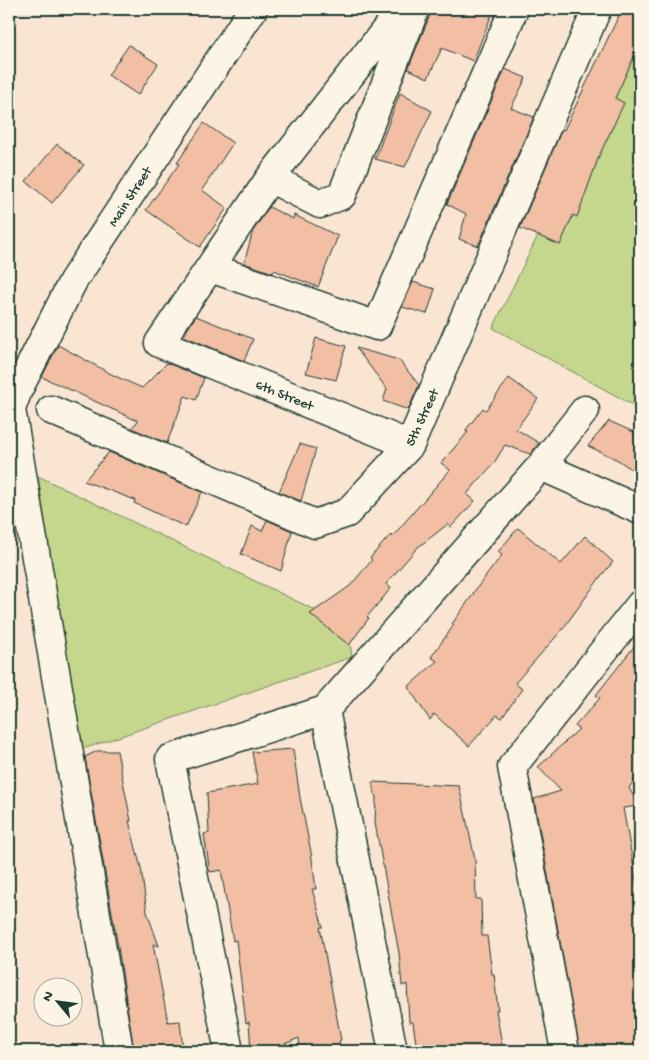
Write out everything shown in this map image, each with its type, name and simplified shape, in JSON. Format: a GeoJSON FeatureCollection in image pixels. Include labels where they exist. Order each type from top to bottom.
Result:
{"type":"FeatureCollection","features":[{"type":"Feature","properties":{"kind":"street","name":"Main Street"},"geometry":{"type":"LineString","coordinates":[[119,1051],[11,409],[18,390],[73,282],[253,9]]}},
{"type":"Feature","properties":{"kind":"street"},"geometry":{"type":"LineString","coordinates":[[402,9],[270,178],[211,268],[377,326],[514,9]]}},
{"type":"Feature","properties":{"kind":"street"},"geometry":{"type":"LineString","coordinates":[[270,178],[320,204],[342,195],[415,9]]}},
{"type":"Feature","properties":{"kind":"street","name":"5th Street"},"geometry":{"type":"LineString","coordinates":[[51,410],[315,524],[347,513],[410,445],[597,9]]}},
{"type":"Feature","properties":{"kind":"street","name":"6th Street"},"geometry":{"type":"LineString","coordinates":[[211,268],[159,343],[410,445]]}},
{"type":"Feature","properties":{"kind":"street"},"geometry":{"type":"LineString","coordinates":[[230,1051],[170,759],[325,710],[541,466],[585,410]]}},
{"type":"Feature","properties":{"kind":"street"},"geometry":{"type":"LineString","coordinates":[[541,466],[640,510]]}},
{"type":"Feature","properties":{"kind":"street"},"geometry":{"type":"LineString","coordinates":[[565,1051],[512,767],[640,605]]}},
{"type":"Feature","properties":{"kind":"street"},"geometry":{"type":"LineString","coordinates":[[325,710],[394,1051]]}},
{"type":"Feature","properties":{"kind":"green space"},"geometry":{"type":"Polygon","coordinates":[[[640,25],[640,409],[493,328],[640,25]]]}},
{"type":"Feature","properties":{"kind":"green space"},"geometry":{"type":"Polygon","coordinates":[[[38,476],[348,626],[352,657],[80,750],[38,476]]]}},
{"type":"Feature","properties":{"kind":"building"},"geometry":{"type":"Polygon","coordinates":[[[430,9],[494,9],[473,61],[442,48],[428,78],[408,69],[430,15],[430,9]]]}},
{"type":"Feature","properties":{"kind":"building"},"geometry":{"type":"Polygon","coordinates":[[[622,9],[640,9],[640,44],[615,98],[624,103],[599,156],[577,217],[573,215],[560,245],[520,228],[562,129],[564,130],[622,9]]]}},
{"type":"Feature","properties":{"kind":"building"},"geometry":{"type":"Polygon","coordinates":[[[129,45],[158,64],[138,95],[108,75],[129,45]]]}},
{"type":"Feature","properties":{"kind":"building"},"geometry":{"type":"Polygon","coordinates":[[[505,69],[526,78],[511,108],[534,117],[478,246],[459,239],[466,214],[447,204],[505,69]]]}},
{"type":"Feature","properties":{"kind":"building"},"geometry":{"type":"Polygon","coordinates":[[[400,93],[432,111],[405,167],[375,159],[400,93]]]}},
{"type":"Feature","properties":{"kind":"building"},"geometry":{"type":"Polygon","coordinates":[[[204,123],[233,143],[202,190],[227,208],[200,247],[146,210],[179,164],[177,163],[204,123]]]}},
{"type":"Feature","properties":{"kind":"building"},"geometry":{"type":"Polygon","coordinates":[[[57,144],[84,165],[52,203],[26,181],[57,144]]]}},
{"type":"Feature","properties":{"kind":"building"},"geometry":{"type":"Polygon","coordinates":[[[269,207],[293,219],[294,215],[338,236],[318,287],[274,270],[273,273],[244,263],[253,231],[269,207]]]}},
{"type":"Feature","properties":{"kind":"building"},"geometry":{"type":"Polygon","coordinates":[[[413,282],[435,289],[427,314],[402,307],[413,282]]]}},
{"type":"Feature","properties":{"kind":"building"},"geometry":{"type":"Polygon","coordinates":[[[196,316],[253,339],[244,361],[184,336],[196,316]]]}},
{"type":"Feature","properties":{"kind":"building"},"geometry":{"type":"Polygon","coordinates":[[[316,338],[346,346],[336,380],[306,373],[316,338]]]}},
{"type":"Feature","properties":{"kind":"building"},"geometry":{"type":"Polygon","coordinates":[[[58,345],[113,375],[142,388],[167,363],[204,378],[196,400],[185,396],[167,443],[131,428],[138,421],[42,377],[58,345]]]}},
{"type":"Feature","properties":{"kind":"building"},"geometry":{"type":"Polygon","coordinates":[[[356,348],[399,360],[419,385],[408,410],[383,401],[387,389],[356,348]]]}},
{"type":"Feature","properties":{"kind":"building"},"geometry":{"type":"Polygon","coordinates":[[[509,378],[538,399],[516,429],[539,443],[530,454],[505,445],[494,463],[467,494],[475,501],[451,527],[448,524],[417,548],[386,584],[391,588],[367,617],[369,618],[349,645],[310,614],[350,586],[372,560],[370,558],[391,534],[392,537],[450,470],[441,463],[468,432],[465,431],[483,408],[486,410],[509,378]]]}},
{"type":"Feature","properties":{"kind":"building"},"geometry":{"type":"Polygon","coordinates":[[[609,421],[640,435],[640,475],[618,460],[588,446],[609,421]]]}},
{"type":"Feature","properties":{"kind":"building"},"geometry":{"type":"Polygon","coordinates":[[[300,444],[316,449],[301,501],[279,492],[300,444]]]}},
{"type":"Feature","properties":{"kind":"building"},"geometry":{"type":"Polygon","coordinates":[[[109,452],[202,492],[186,527],[134,503],[135,500],[84,481],[109,452]]]}},
{"type":"Feature","properties":{"kind":"building"},"geometry":{"type":"Polygon","coordinates":[[[267,520],[292,531],[281,571],[241,554],[252,526],[262,531],[267,520]]]}},
{"type":"Feature","properties":{"kind":"building"},"geometry":{"type":"Polygon","coordinates":[[[518,528],[561,564],[585,536],[613,562],[562,630],[515,683],[522,689],[502,718],[497,715],[469,746],[434,714],[430,720],[408,687],[437,661],[431,657],[454,625],[452,624],[473,593],[502,555],[498,552],[518,528]]]}},
{"type":"Feature","properties":{"kind":"building"},"geometry":{"type":"Polygon","coordinates":[[[640,639],[640,772],[629,788],[639,806],[623,808],[640,902],[640,1051],[580,1051],[534,799],[561,791],[538,767],[579,729],[575,726],[600,698],[596,695],[640,639]]]}},
{"type":"Feature","properties":{"kind":"building"},"geometry":{"type":"Polygon","coordinates":[[[293,749],[316,889],[312,889],[323,927],[320,927],[342,1051],[306,1051],[305,1045],[300,1047],[299,1038],[268,1051],[251,1051],[249,1022],[246,1023],[236,940],[233,941],[221,870],[210,872],[204,834],[209,833],[207,793],[258,784],[252,752],[293,749]]]}},
{"type":"Feature","properties":{"kind":"building"},"geometry":{"type":"Polygon","coordinates":[[[97,751],[117,751],[131,821],[129,821],[141,868],[147,912],[159,946],[153,944],[168,1022],[180,1021],[183,1051],[134,1051],[85,757],[97,751]]]}},
{"type":"Feature","properties":{"kind":"building"},"geometry":{"type":"Polygon","coordinates":[[[372,782],[459,786],[475,859],[476,899],[481,899],[482,936],[487,936],[492,974],[494,974],[498,1010],[496,1010],[503,1051],[417,1051],[413,1022],[409,1022],[407,984],[402,986],[399,953],[375,823],[376,798],[372,782]]]}}]}
